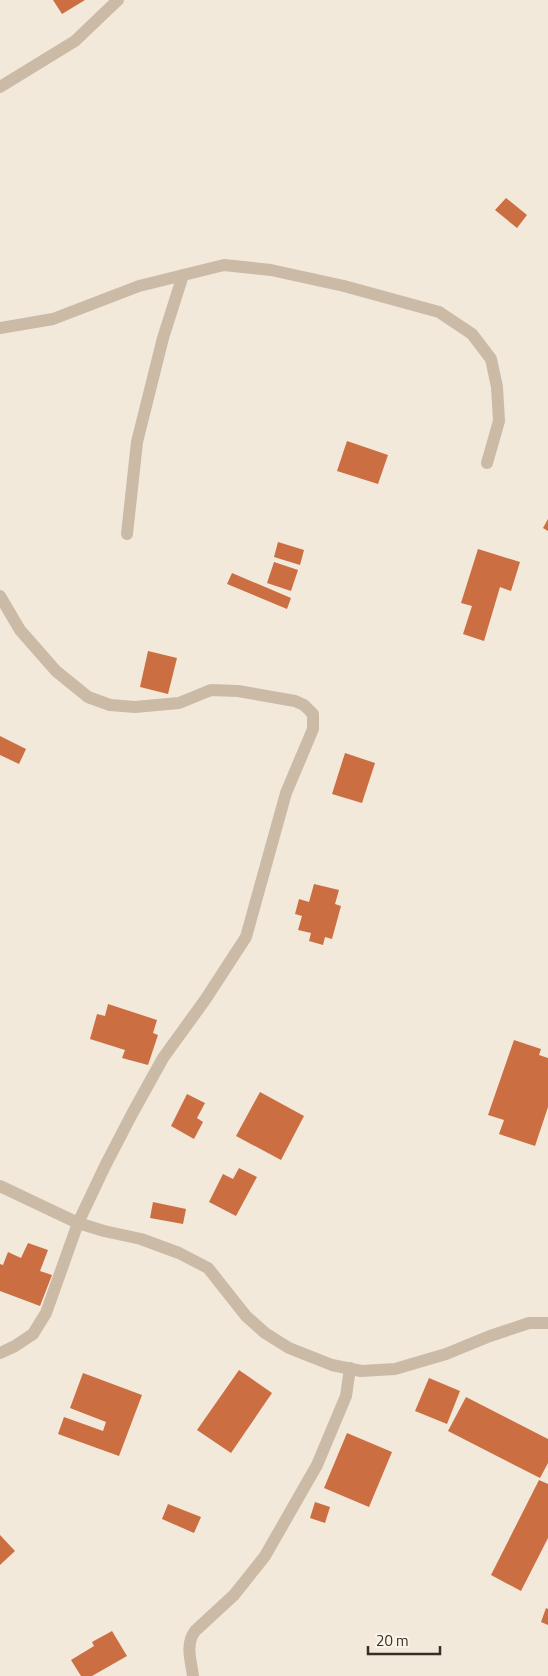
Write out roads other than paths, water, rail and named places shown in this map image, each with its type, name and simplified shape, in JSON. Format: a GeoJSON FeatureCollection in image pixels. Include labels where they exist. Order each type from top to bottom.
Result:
{"type":"FeatureCollection","features":[{"type":"Feature","properties":{"kind":"street"},"geometry":{"type":"LineString","coordinates":[[0,87],[75,41],[118,0]]}},
{"type":"Feature","properties":{"kind":"street"},"geometry":{"type":"LineString","coordinates":[[0,328],[53,319],[139,286],[224,265],[271,270],[344,286],[439,312],[472,334],[491,359],[498,387],[499,421],[486,462]]}},
{"type":"Feature","properties":{"kind":"street"},"geometry":{"type":"LineString","coordinates":[[127,534],[137,442],[163,338],[183,275]]}},
{"type":"Feature","properties":{"kind":"street"},"geometry":{"type":"LineString","coordinates":[[0,596],[20,630],[56,671],[88,697],[110,705],[135,707],[179,703],[211,690],[238,691],[295,701],[304,705],[313,714],[313,729],[286,793],[246,938],[164,1058],[105,1166],[78,1223],[46,1313],[33,1334],[0,1353]]}},
{"type":"Feature","properties":{"kind":"street"},"geometry":{"type":"LineString","coordinates":[[0,1186],[78,1223],[141,1239],[179,1253],[208,1268],[246,1316],[265,1333],[289,1348],[332,1364],[361,1371],[395,1369],[446,1354],[529,1323],[548,1323]]}},
{"type":"Feature","properties":{"kind":"street"},"geometry":{"type":"LineString","coordinates":[[193,1676],[188,1644],[191,1638],[195,1631],[234,1595],[265,1556],[317,1465],[346,1396],[350,1368]]}}]}
